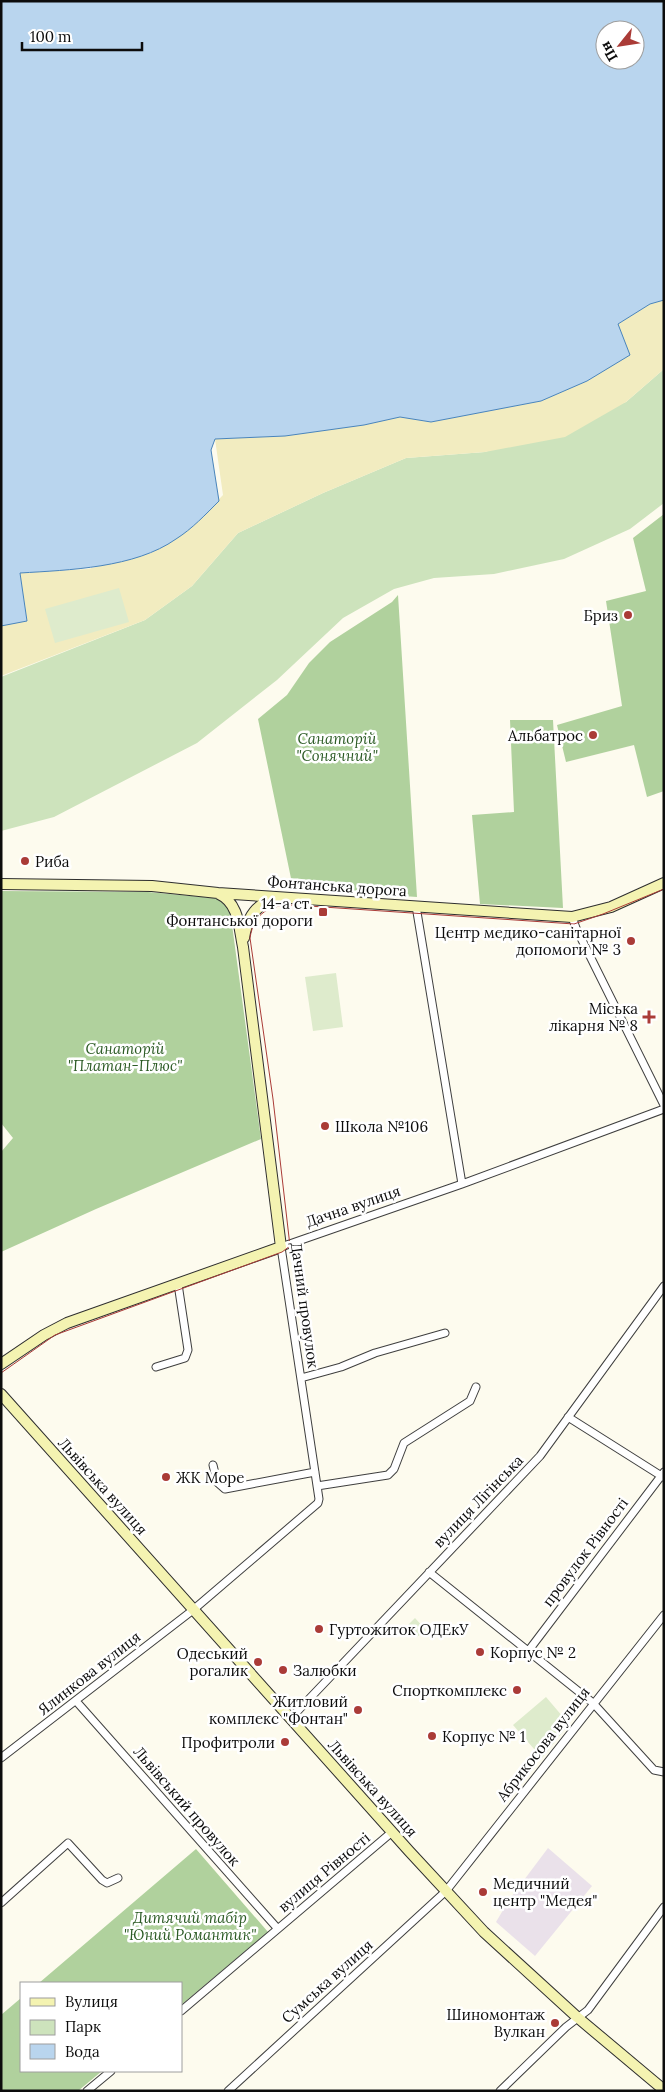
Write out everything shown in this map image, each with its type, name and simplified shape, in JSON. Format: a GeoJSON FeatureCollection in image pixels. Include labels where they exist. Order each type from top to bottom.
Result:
{"type":"FeatureCollection","features":[{"type":"Feature","properties":{"kind":"main road","name":"Фонтанська дорога"},"geometry":{"type":"LineString","coordinates":[[1,884],[152,886],[218,893],[572,917],[611,907],[664,883]]}},
{"type":"Feature","properties":{"kind":"main road","name":"Дачний провулок"},"geometry":{"type":"LineString","coordinates":[[218,893],[230,901],[234,907],[243,947],[281,1247]]}},
{"type":"Feature","properties":{"kind":"main road","name":"Дачний провулок"},"geometry":{"type":"LineString","coordinates":[[243,947],[246,925],[255,910],[269,900],[282,897]]}},
{"type":"Feature","properties":{"kind":"main road","name":"Дачна вулиця"},"geometry":{"type":"LineString","coordinates":[[1,1364],[44,1334],[67,1324],[281,1247]]}},
{"type":"Feature","properties":{"kind":"main road","name":"Львівська вулиця"},"geometry":{"type":"LineString","coordinates":[[1,1394],[392,1832],[484,1932],[577,2018],[664,2090]]}},
{"type":"Feature","properties":{"kind":"street"},"geometry":{"type":"LineString","coordinates":[[416,906],[462,1184]]}},
{"type":"Feature","properties":{"kind":"street"},"geometry":{"type":"LineString","coordinates":[[572,917],[664,1105]]}},
{"type":"Feature","properties":{"kind":"street","name":"Дачна вулиця"},"geometry":{"type":"LineString","coordinates":[[281,1247],[462,1184],[664,1109]]}},
{"type":"Feature","properties":{"kind":"street","name":"Дачний провулок"},"geometry":{"type":"LineString","coordinates":[[193,1610],[316,1505],[319,1500],[281,1247]]}},
{"type":"Feature","properties":{"kind":"street"},"geometry":{"type":"LineString","coordinates":[[156,1367],[185,1358],[188,1350],[178,1284]]}},
{"type":"Feature","properties":{"kind":"street","name":"вулиця Лігінська"},"geometry":{"type":"LineString","coordinates":[[291,1718],[540,1456],[664,1286]]}},
{"type":"Feature","properties":{"kind":"street"},"geometry":{"type":"LineString","coordinates":[[301,1378],[341,1367],[375,1353],[445,1333]]}},
{"type":"Feature","properties":{"kind":"street"},"geometry":{"type":"LineString","coordinates":[[317,1486],[384,1476],[392,1472],[404,1443],[470,1401],[476,1387]]}},
{"type":"Feature","properties":{"kind":"street"},"geometry":{"type":"LineString","coordinates":[[568,1417],[663,1475]]}},
{"type":"Feature","properties":{"kind":"street"},"geometry":{"type":"LineString","coordinates":[[213,1465],[217,1482],[226,1489],[315,1472]]}},
{"type":"Feature","properties":{"kind":"street","name":"провулок Рівності"},"geometry":{"type":"LineString","coordinates":[[528,1650],[663,1475]]}},
{"type":"Feature","properties":{"kind":"street"},"geometry":{"type":"LineString","coordinates":[[429,1572],[593,1703],[654,1770],[664,1772]]}},
{"type":"Feature","properties":{"kind":"street","name":"Ялинкова вулиця"},"geometry":{"type":"LineString","coordinates":[[1,1758],[193,1610]]}},
{"type":"Feature","properties":{"kind":"street","name":"Абрикосова вулиця"},"geometry":{"type":"LineString","coordinates":[[446,1891],[664,1615]]}},
{"type":"Feature","properties":{"kind":"street","name":"Львівський провулок"},"geometry":{"type":"LineString","coordinates":[[76,1701],[278,1929]]}},
{"type":"Feature","properties":{"kind":"street","name":"вулиця Рівності"},"geometry":{"type":"LineString","coordinates":[[182,2010],[392,1832]]}},
{"type":"Feature","properties":{"kind":"street"},"geometry":{"type":"LineString","coordinates":[[1,1903],[68,1843],[102,1880],[107,1883],[118,1878]]}},
{"type":"Feature","properties":{"kind":"street","name":"Сумська вулиця"},"geometry":{"type":"LineString","coordinates":[[228,2091],[446,1891]]}},
{"type":"Feature","properties":{"kind":"street"},"geometry":{"type":"LineString","coordinates":[[500,2091],[577,2018],[588,2010],[664,1907]]}},
{"type":"Feature","properties":{"kind":"street"},"geometry":{"type":"LineString","coordinates":[[87,2091],[110,2072]]}},
{"type":"Feature","properties":{"kind":"shaded area"},"geometry":{"type":"Polygon","coordinates":[[[548,1848],[592,1886],[535,1956],[496,1922],[509,1900],[548,1848]]]}},
{"type":"Feature","properties":{"kind":"green space"},"geometry":{"type":"Polygon","coordinates":[[[664,369],[664,503],[630,529],[564,559],[494,574],[434,578],[394,589],[343,618],[277,680],[197,743],[54,817],[1,831],[1,677],[145,620],[192,586],[238,533],[323,493],[406,458],[485,452],[626,402],[664,369]]]}},
{"type":"Feature","properties":{"kind":"green space"},"geometry":{"type":"Polygon","coordinates":[[[664,514],[664,791],[647,797],[634,745],[566,762],[557,725],[622,706],[606,601],[646,591],[633,538],[664,514]]]}},
{"type":"Feature","properties":{"kind":"green space"},"geometry":{"type":"Polygon","coordinates":[[[119,588],[129,622],[55,643],[45,609],[119,588]]]}},
{"type":"Feature","properties":{"kind":"green space","name":"Санаторій \"Сонячний\""},"geometry":{"type":"Polygon","coordinates":[[[398,595],[417,897],[293,888],[258,719],[287,695],[309,663],[330,642],[392,602],[398,595]]]}},
{"type":"Feature","properties":{"kind":"green space"},"geometry":{"type":"Polygon","coordinates":[[[510,720],[553,720],[563,908],[480,904],[472,815],[514,812],[510,720]]]}},
{"type":"Feature","properties":{"kind":"green space","name":"Санаторій \"Платан-Плюс\""},"geometry":{"type":"Polygon","coordinates":[[[1,891],[148,892],[224,899],[230,910],[261,1139],[96,1209],[1,1252],[1,1152],[13,1138],[1,1123],[1,891]]]}},
{"type":"Feature","properties":{"kind":"green space"},"geometry":{"type":"Polygon","coordinates":[[[336,973],[343,1027],[313,1031],[305,977],[336,973]]]}},
{"type":"Feature","properties":{"kind":"green space"},"geometry":{"type":"Polygon","coordinates":[[[415,1618],[426,1630],[417,1637],[407,1626],[415,1618]]]}},
{"type":"Feature","properties":{"kind":"green space"},"geometry":{"type":"Polygon","coordinates":[[[546,1697],[569,1724],[542,1758],[513,1725],[546,1697]]]}},
{"type":"Feature","properties":{"kind":"green space","name":"Дитячий табір \"Юний Романтик\""},"geometry":{"type":"Polygon","coordinates":[[[196,1849],[268,1932],[182,2004],[182,1982],[40,1982],[196,1849]]]}},
{"type":"Feature","properties":{"kind":"green space"},"geometry":{"type":"Polygon","coordinates":[[[20,1999],[20,2072],[101,2072],[78,2091],[1,2091],[1,2015],[20,1999]]]}},
{"type":"Feature","properties":{"kind":"sand"},"geometry":{"type":"Polygon","coordinates":[[[664,300],[664,369],[626,402],[565,437],[485,452],[406,458],[323,493],[238,533],[192,586],[145,620],[1,676],[1,626],[27,620],[20,573],[88,569],[151,553],[193,526],[223,495],[215,439],[285,436],[364,425],[400,417],[431,422],[541,401],[587,381],[629,355],[618,324],[650,304],[664,300]]]}},
{"type":"Feature","properties":{"kind":"water"},"geometry":{"type":"Polygon","coordinates":[[[1,1],[664,1],[664,300],[650,304],[618,324],[630,355],[587,381],[541,401],[431,422],[400,417],[364,425],[285,436],[215,439],[211,450],[219,501],[182,535],[160,549],[141,556],[122,562],[80,569],[20,573],[27,621],[1,626],[1,1]]]}},
{"type":"Feature","properties":{"kind":"tram line"},"geometry":{"type":"LineString","coordinates":[[1,1373],[55,1335],[282,1252],[290,1246],[273,1099],[250,938],[255,922],[264,912],[278,906],[294,905],[574,924],[664,889]]}},
{"type":"Feature","properties":{"kind":"place","name":"Бриз"},"geometry":{"type":"Point","coordinates":[628,615]}},
{"type":"Feature","properties":{"kind":"place","name":"Альбатрос"},"geometry":{"type":"Point","coordinates":[593,735]}},
{"type":"Feature","properties":{"kind":"place","name":"Риба"},"geometry":{"type":"Point","coordinates":[25,861]}},
{"type":"Feature","properties":{"kind":"place","name":"14-а ст. Фонтанської дороги"},"geometry":{"type":"Point","coordinates":[323,912]}},
{"type":"Feature","properties":{"kind":"place","name":"Центр медико-санітарної допомоги № 3"},"geometry":{"type":"Point","coordinates":[631,941]}},
{"type":"Feature","properties":{"kind":"place","name":"Міська лікарня № 8"},"geometry":{"type":"Point","coordinates":[649,1017]}},
{"type":"Feature","properties":{"kind":"place","name":"Школа №106"},"geometry":{"type":"Point","coordinates":[325,1126]}},
{"type":"Feature","properties":{"kind":"place","name":"ЖК Море"},"geometry":{"type":"Point","coordinates":[166,1477]}},
{"type":"Feature","properties":{"kind":"place","name":"Гуртожиток ОДЕкУ"},"geometry":{"type":"Point","coordinates":[319,1629]}},
{"type":"Feature","properties":{"kind":"place","name":"Корпус № 2"},"geometry":{"type":"Point","coordinates":[480,1652]}},
{"type":"Feature","properties":{"kind":"place","name":"Одеський рогалик"},"geometry":{"type":"Point","coordinates":[258,1662]}},
{"type":"Feature","properties":{"kind":"place","name":"Залюбки"},"geometry":{"type":"Point","coordinates":[283,1670]}},
{"type":"Feature","properties":{"kind":"place","name":"Спорткомплекс"},"geometry":{"type":"Point","coordinates":[517,1690]}},
{"type":"Feature","properties":{"kind":"place","name":"Житловий комплекс \"Фонтан\""},"geometry":{"type":"Point","coordinates":[358,1710]}},
{"type":"Feature","properties":{"kind":"place","name":"Корпус № 1"},"geometry":{"type":"Point","coordinates":[432,1736]}},
{"type":"Feature","properties":{"kind":"place","name":"Профитроли"},"geometry":{"type":"Point","coordinates":[285,1742]}},
{"type":"Feature","properties":{"kind":"place","name":"Медичний центр \"Медея\""},"geometry":{"type":"Point","coordinates":[483,1892]}},
{"type":"Feature","properties":{"kind":"place","name":"Шиномонтаж Вулкан"},"geometry":{"type":"Point","coordinates":[555,2023]}}]}
